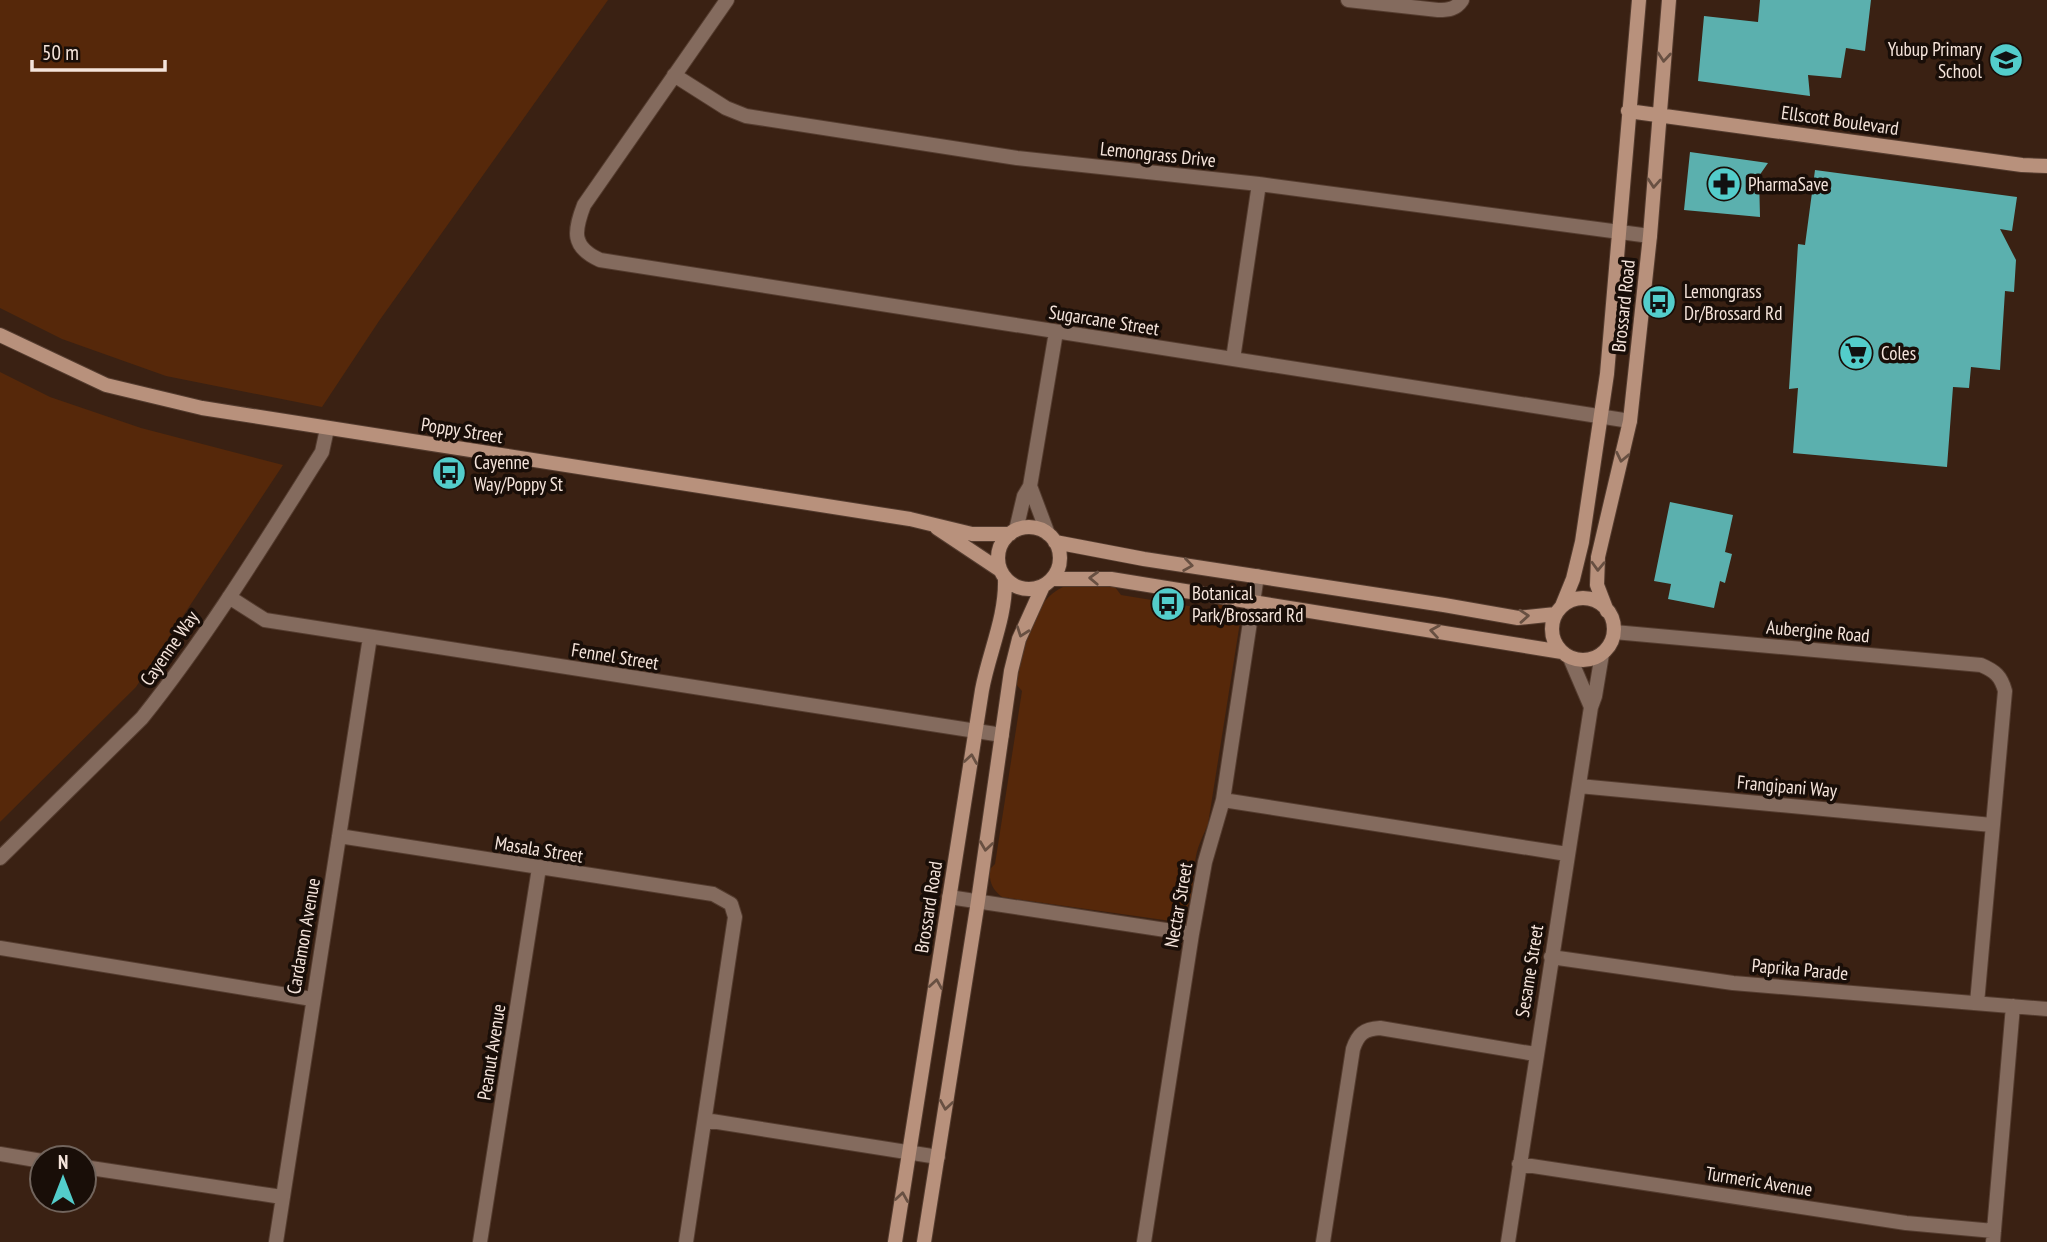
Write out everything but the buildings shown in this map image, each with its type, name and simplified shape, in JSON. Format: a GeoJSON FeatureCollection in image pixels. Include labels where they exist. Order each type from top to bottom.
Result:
{"type":"FeatureCollection","features":[{"type":"Feature","properties":{"kind":"street"},"geometry":{"type":"LineString","coordinates":[[674,75],[727,0]]}},
{"type":"Feature","properties":{"kind":"street"},"geometry":{"type":"LineString","coordinates":[[1348,0],[1438,10],[1450,10],[1462,0]]}},
{"type":"Feature","properties":{"kind":"street","name":"Brossard Road"},"geometry":{"type":"LineString","coordinates":[[1559,610],[1573,579],[1582,542],[1601,417],[1639,0]]}},
{"type":"Feature","properties":{"kind":"street","name":"Brossard Road"},"geometry":{"type":"LineString","coordinates":[[1607,611],[1597,585],[1598,557],[1630,421],[1650,236],[1669,0]]}},
{"type":"Feature","properties":{"kind":"street","name":"Lemongrass Drive"},"geometry":{"type":"LineString","coordinates":[[674,75],[726,108],[746,116],[1017,158],[1259,184],[1650,236]]}},
{"type":"Feature","properties":{"kind":"street","name":"Sugarcane Street"},"geometry":{"type":"LineString","coordinates":[[674,75],[584,205],[576,233],[579,244],[585,253],[600,260],[1630,421]]}},
{"type":"Feature","properties":{"kind":"street","name":"Ellscott Boulevard"},"geometry":{"type":"LineString","coordinates":[[1628,111],[2022,165],[2047,166]]}},
{"type":"Feature","properties":{"kind":"street"},"geometry":{"type":"LineString","coordinates":[[1233,359],[1259,184]]}},
{"type":"Feature","properties":{"kind":"street"},"geometry":{"type":"LineString","coordinates":[[1013,532],[1024,496],[1030,486],[1056,332]]}},
{"type":"Feature","properties":{"kind":"street","name":"Poppy Street"},"geometry":{"type":"LineString","coordinates":[[0,335],[106,385],[202,408],[910,519],[983,535],[1013,532]]}},
{"type":"Feature","properties":{"kind":"street","name":"Cayenne Way"},"geometry":{"type":"LineString","coordinates":[[0,858],[142,718],[229,597],[322,452],[327,429]]}},
{"type":"Feature","properties":{"kind":"street"},"geometry":{"type":"LineString","coordinates":[[924,1242],[1011,671],[1019,639],[1060,561],[1059,551],[1030,486]]}},
{"type":"Feature","properties":{"kind":"street","name":"Poppy Street"},"geometry":{"type":"LineString","coordinates":[[930,524],[1002,575]]}},
{"type":"Feature","properties":{"kind":"street"},"geometry":{"type":"LineString","coordinates":[[1032,527],[1051,538],[1121,555],[1257,576],[1518,618],[1559,610],[1580,598],[1591,599],[1607,611],[1614,632],[1607,649],[1590,660],[1111,579],[1047,583],[1023,589],[1002,575],[998,550],[1002,541],[1013,532],[1032,527]]}},
{"type":"Feature","properties":{"kind":"street","name":"Brossard Road"},"geometry":{"type":"LineString","coordinates":[[895,1242],[987,666],[1004,610],[1002,575]]}},
{"type":"Feature","properties":{"kind":"street","name":"Nectar Street"},"geometry":{"type":"LineString","coordinates":[[1144,1242],[1192,934],[1205,862],[1223,800],[1257,576]]}},
{"type":"Feature","properties":{"kind":"street","name":"Fennel Street"},"geometry":{"type":"LineString","coordinates":[[229,597],[265,620],[1002,736]]}},
{"type":"Feature","properties":{"kind":"street"},"geometry":{"type":"LineString","coordinates":[[1559,610],[1552,624],[1552,635],[1555,644],[1566,655],[1591,707]]}},
{"type":"Feature","properties":{"kind":"street","name":"Aubergine Road"},"geometry":{"type":"LineString","coordinates":[[1614,632],[1982,665],[1995,671],[2002,679],[2005,691],[1992,825]]}},
{"type":"Feature","properties":{"kind":"street","name":"Cardamon Avenue"},"geometry":{"type":"LineString","coordinates":[[275,1242],[370,637]]}},
{"type":"Feature","properties":{"kind":"street","name":"Sesame Street"},"geometry":{"type":"LineString","coordinates":[[1508,1242],[1535,1054],[1602,654]]}},
{"type":"Feature","properties":{"kind":"street","name":"Frangipani Way"},"geometry":{"type":"LineString","coordinates":[[1579,786],[1992,825]]}},
{"type":"Feature","properties":{"kind":"street"},"geometry":{"type":"LineString","coordinates":[[1223,800],[1567,854]]}},
{"type":"Feature","properties":{"kind":"street"},"geometry":{"type":"LineString","coordinates":[[1977,1003],[1992,825]]}},
{"type":"Feature","properties":{"kind":"street","name":"Masala Street"},"geometry":{"type":"LineString","coordinates":[[340,836],[713,894],[731,904],[735,917],[705,1120]]}},
{"type":"Feature","properties":{"kind":"street","name":"Peanut Avenue"},"geometry":{"type":"LineString","coordinates":[[480,1242],[539,868]]}},
{"type":"Feature","properties":{"kind":"street"},"geometry":{"type":"LineString","coordinates":[[949,897],[1192,934]]}},
{"type":"Feature","properties":{"kind":"street"},"geometry":{"type":"LineString","coordinates":[[0,948],[312,999]]}},
{"type":"Feature","properties":{"kind":"street","name":"Paprika Parade"},"geometry":{"type":"LineString","coordinates":[[1551,957],[1733,983],[2047,1009]]}},
{"type":"Feature","properties":{"kind":"street"},"geometry":{"type":"LineString","coordinates":[[1993,1236],[2013,1006]]}},
{"type":"Feature","properties":{"kind":"street"},"geometry":{"type":"LineString","coordinates":[[1323,1242],[1353,1049],[1360,1034],[1369,1029],[1380,1028],[1535,1054]]}},
{"type":"Feature","properties":{"kind":"street"},"geometry":{"type":"LineString","coordinates":[[685,1242],[705,1120],[938,1157]]}},
{"type":"Feature","properties":{"kind":"street"},"geometry":{"type":"LineString","coordinates":[[0,1154],[28,1159]]}},
{"type":"Feature","properties":{"kind":"street","name":"Turmeric Avenue"},"geometry":{"type":"LineString","coordinates":[[1519,1164],[1993,1236]]}},
{"type":"Feature","properties":{"kind":"street"},"geometry":{"type":"LineString","coordinates":[[98,1169],[282,1197]]}},
{"type":"Feature","properties":{"kind":"shaded area"},"geometry":{"type":"Polygon","coordinates":[[[0,0],[608,0],[379,321],[322,407],[166,376],[62,339],[0,308],[0,0]]]}},
{"type":"Feature","properties":{"kind":"shaded area"},"geometry":{"type":"Polygon","coordinates":[[[0,372],[50,397],[141,428],[283,465],[136,687],[0,822],[0,372]]]}},
{"type":"Feature","properties":{"kind":"shaded area"},"geometry":{"type":"Polygon","coordinates":[[[1081,583],[1112,583],[1121,595],[1213,610],[1219,604],[1227,605],[1235,611],[1240,622],[1208,824],[1197,852],[1192,894],[1186,910],[1171,921],[1002,897],[990,878],[990,869],[995,864],[1022,691],[1015,683],[1029,629],[1043,603],[1063,587],[1081,583]]]}},
{"type":"Feature","properties":{"kind":"place","name":"Yubup Primary School"},"geometry":{"type":"Point","coordinates":[2006,60]}},
{"type":"Feature","properties":{"kind":"place","name":"PharmaSave"},"geometry":{"type":"Point","coordinates":[1724,184]}},
{"type":"Feature","properties":{"kind":"place","name":"Lemongrass Dr/Brossard Rd"},"geometry":{"type":"Point","coordinates":[1659,302]}},
{"type":"Feature","properties":{"kind":"place","name":"Coles"},"geometry":{"type":"Point","coordinates":[1856,353]}},
{"type":"Feature","properties":{"kind":"place","name":"Cayenne Way/Poppy St"},"geometry":{"type":"Point","coordinates":[449,473]}},
{"type":"Feature","properties":{"kind":"place","name":"Botanical Park/Brossard Rd"},"geometry":{"type":"Point","coordinates":[1168,604]}}]}
